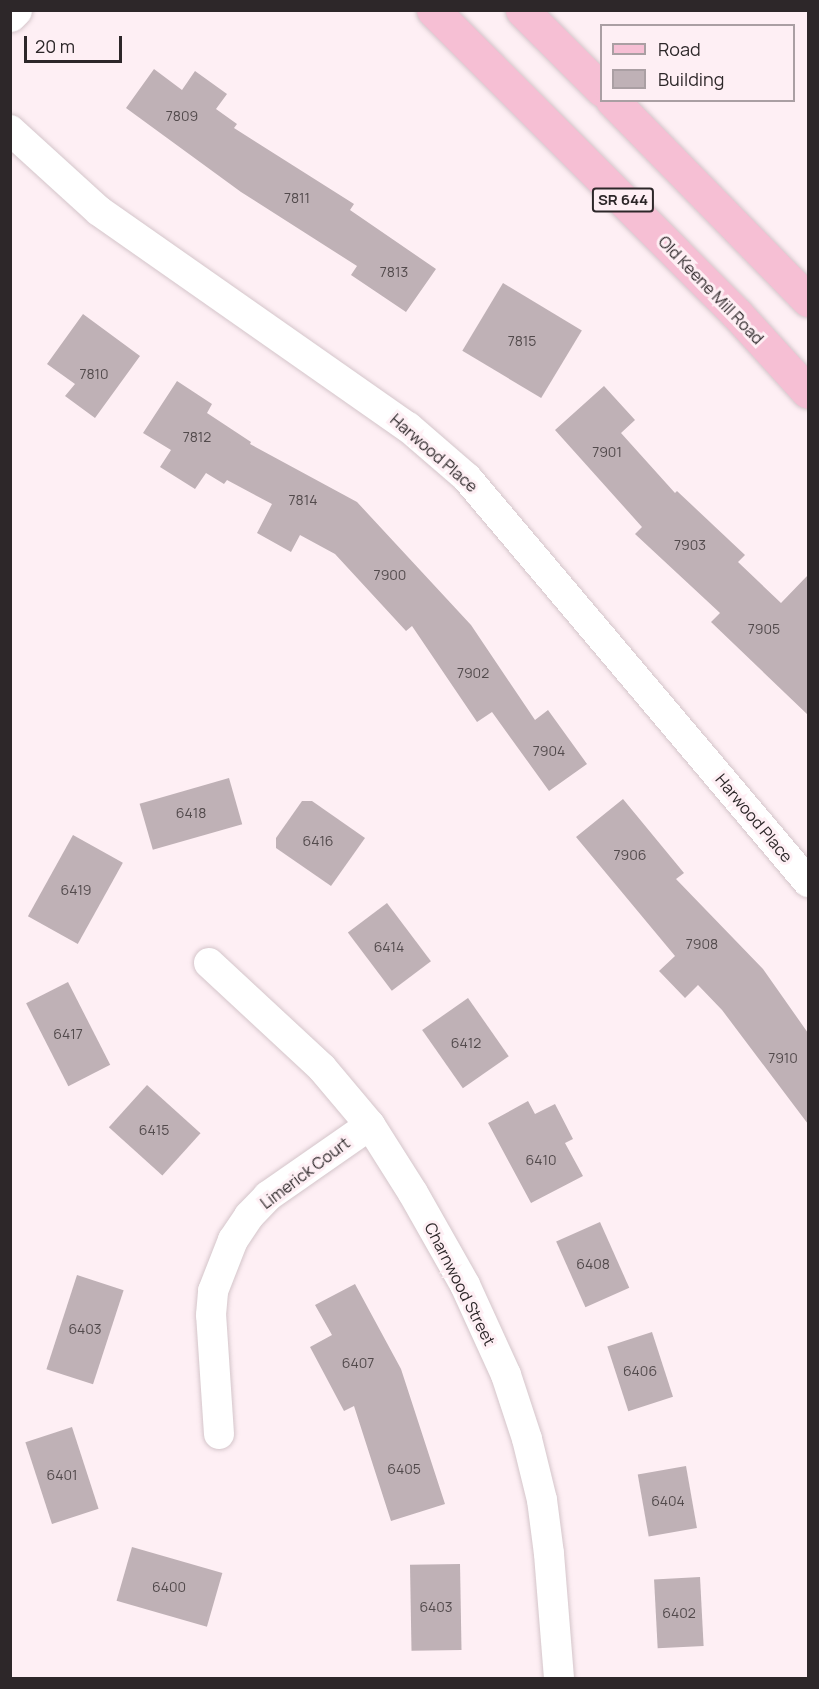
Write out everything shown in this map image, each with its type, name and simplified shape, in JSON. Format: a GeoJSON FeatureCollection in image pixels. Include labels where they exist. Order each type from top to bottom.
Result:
{"type":"FeatureCollection","features":[{"type":"Feature","properties":{"kind":"main road","name":"Old Keene Mill Road"},"geometry":{"type":"LineString","coordinates":[[433,10],[736,314],[808,392]]}},
{"type":"Feature","properties":{"kind":"main road"},"geometry":{"type":"LineString","coordinates":[[522,10],[600,88]]}},
{"type":"Feature","properties":{"kind":"main road"},"geometry":{"type":"LineString","coordinates":[[614,102],[808,300]]}},
{"type":"Feature","properties":{"kind":"street"},"geometry":{"type":"LineString","coordinates":[[10,15],[15,10]]}},
{"type":"Feature","properties":{"kind":"street","name":"Harwood Place"},"geometry":{"type":"LineString","coordinates":[[10,130],[99,211],[408,427],[467,478],[808,882]]}},
{"type":"Feature","properties":{"kind":"street","name":"Charnwood Street"},"geometry":{"type":"LineString","coordinates":[[208,963],[322,1068],[370,1125],[413,1193],[465,1285],[506,1375],[527,1439],[542,1500],[549,1554],[559,1678]]}},
{"type":"Feature","properties":{"kind":"street","name":"Limerick Court"},"geometry":{"type":"LineString","coordinates":[[219,1434],[211,1315],[213,1291],[233,1240],[249,1216],[268,1196],[370,1125]]}},
{"type":"Feature","properties":{"kind":"building"},"geometry":{"type":"Polygon","coordinates":[[[154,69],[182,90],[195,71],[227,94],[216,109],[237,124],[234,128],[354,204],[350,210],[436,269],[406,312],[351,275],[357,266],[241,192],[126,108],[154,69]]]}},
{"type":"Feature","properties":{"kind":"building"},"geometry":{"type":"Polygon","coordinates":[[[503,283],[582,330],[541,398],[462,351],[503,283]]]}},
{"type":"Feature","properties":{"kind":"building"},"geometry":{"type":"Polygon","coordinates":[[[83,314],[140,356],[95,418],[65,396],[75,384],[47,364],[83,314]]]}},
{"type":"Feature","properties":{"kind":"building"},"geometry":{"type":"Polygon","coordinates":[[[177,381],[212,404],[207,413],[251,442],[250,444],[357,502],[471,625],[535,720],[548,710],[587,764],[549,791],[492,712],[477,722],[412,626],[406,631],[335,554],[300,535],[291,552],[257,533],[272,504],[227,480],[224,484],[206,473],[195,489],[160,467],[171,450],[143,433],[177,381]]]}},
{"type":"Feature","properties":{"kind":"building"},"geometry":{"type":"Polygon","coordinates":[[[604,386],[635,420],[621,433],[675,493],[677,491],[745,555],[738,562],[781,603],[808,575],[808,715],[711,622],[720,613],[635,534],[642,527],[555,430],[604,386]]]}},
{"type":"Feature","properties":{"kind":"building"},"geometry":{"type":"Polygon","coordinates":[[[229,778],[242,824],[153,850],[140,804],[229,778]]]}},
{"type":"Feature","properties":{"kind":"building"},"geometry":{"type":"Polygon","coordinates":[[[623,799],[684,873],[676,879],[763,969],[808,1033],[808,1124],[722,1010],[698,985],[685,998],[659,971],[675,956],[576,837],[623,799]]]}},
{"type":"Feature","properties":{"kind":"building"},"geometry":{"type":"Polygon","coordinates":[[[302,801],[312,801],[365,838],[331,886],[276,848],[276,838],[302,801]]]}},
{"type":"Feature","properties":{"kind":"building"},"geometry":{"type":"Polygon","coordinates":[[[73,835],[123,863],[78,944],[28,916],[73,835]]]}},
{"type":"Feature","properties":{"kind":"building"},"geometry":{"type":"Polygon","coordinates":[[[387,903],[431,961],[392,991],[348,932],[387,903]]]}},
{"type":"Feature","properties":{"kind":"building"},"geometry":{"type":"Polygon","coordinates":[[[68,982],[110,1065],[68,1086],[26,1003],[68,982]]]}},
{"type":"Feature","properties":{"kind":"building"},"geometry":{"type":"Polygon","coordinates":[[[468,998],[509,1056],[463,1088],[422,1030],[468,998]]]}},
{"type":"Feature","properties":{"kind":"building"},"geometry":{"type":"Polygon","coordinates":[[[147,1085],[201,1133],[162,1176],[109,1127],[147,1085]]]}},
{"type":"Feature","properties":{"kind":"building"},"geometry":{"type":"Polygon","coordinates":[[[528,1101],[535,1114],[555,1104],[573,1139],[565,1143],[583,1176],[531,1203],[488,1123],[528,1101]]]}},
{"type":"Feature","properties":{"kind":"building"},"geometry":{"type":"Polygon","coordinates":[[[600,1222],[629,1288],[585,1307],[556,1242],[600,1222]]]}},
{"type":"Feature","properties":{"kind":"building"},"geometry":{"type":"Polygon","coordinates":[[[77,1275],[124,1290],[93,1384],[46,1369],[77,1275]]]}},
{"type":"Feature","properties":{"kind":"building"},"geometry":{"type":"Polygon","coordinates":[[[355,1284],[401,1369],[445,1504],[391,1521],[354,1406],[344,1411],[310,1347],[332,1335],[315,1305],[355,1284]]]}},
{"type":"Feature","properties":{"kind":"building"},"geometry":{"type":"Polygon","coordinates":[[[652,1332],[673,1397],[628,1411],[607,1347],[652,1332]]]}},
{"type":"Feature","properties":{"kind":"building"},"geometry":{"type":"Polygon","coordinates":[[[72,1427],[99,1509],[52,1524],[25,1442],[72,1427]]]}},
{"type":"Feature","properties":{"kind":"building"},"geometry":{"type":"Polygon","coordinates":[[[686,1466],[697,1528],[649,1537],[638,1475],[686,1466]]]}},
{"type":"Feature","properties":{"kind":"building"},"geometry":{"type":"Polygon","coordinates":[[[132,1547],[222,1573],[207,1627],[117,1601],[132,1547]]]}},
{"type":"Feature","properties":{"kind":"building"},"geometry":{"type":"Polygon","coordinates":[[[460,1564],[462,1650],[412,1651],[410,1565],[460,1564]]]}},
{"type":"Feature","properties":{"kind":"building"},"geometry":{"type":"Polygon","coordinates":[[[700,1577],[704,1646],[658,1648],[654,1579],[700,1577]]]}}]}
